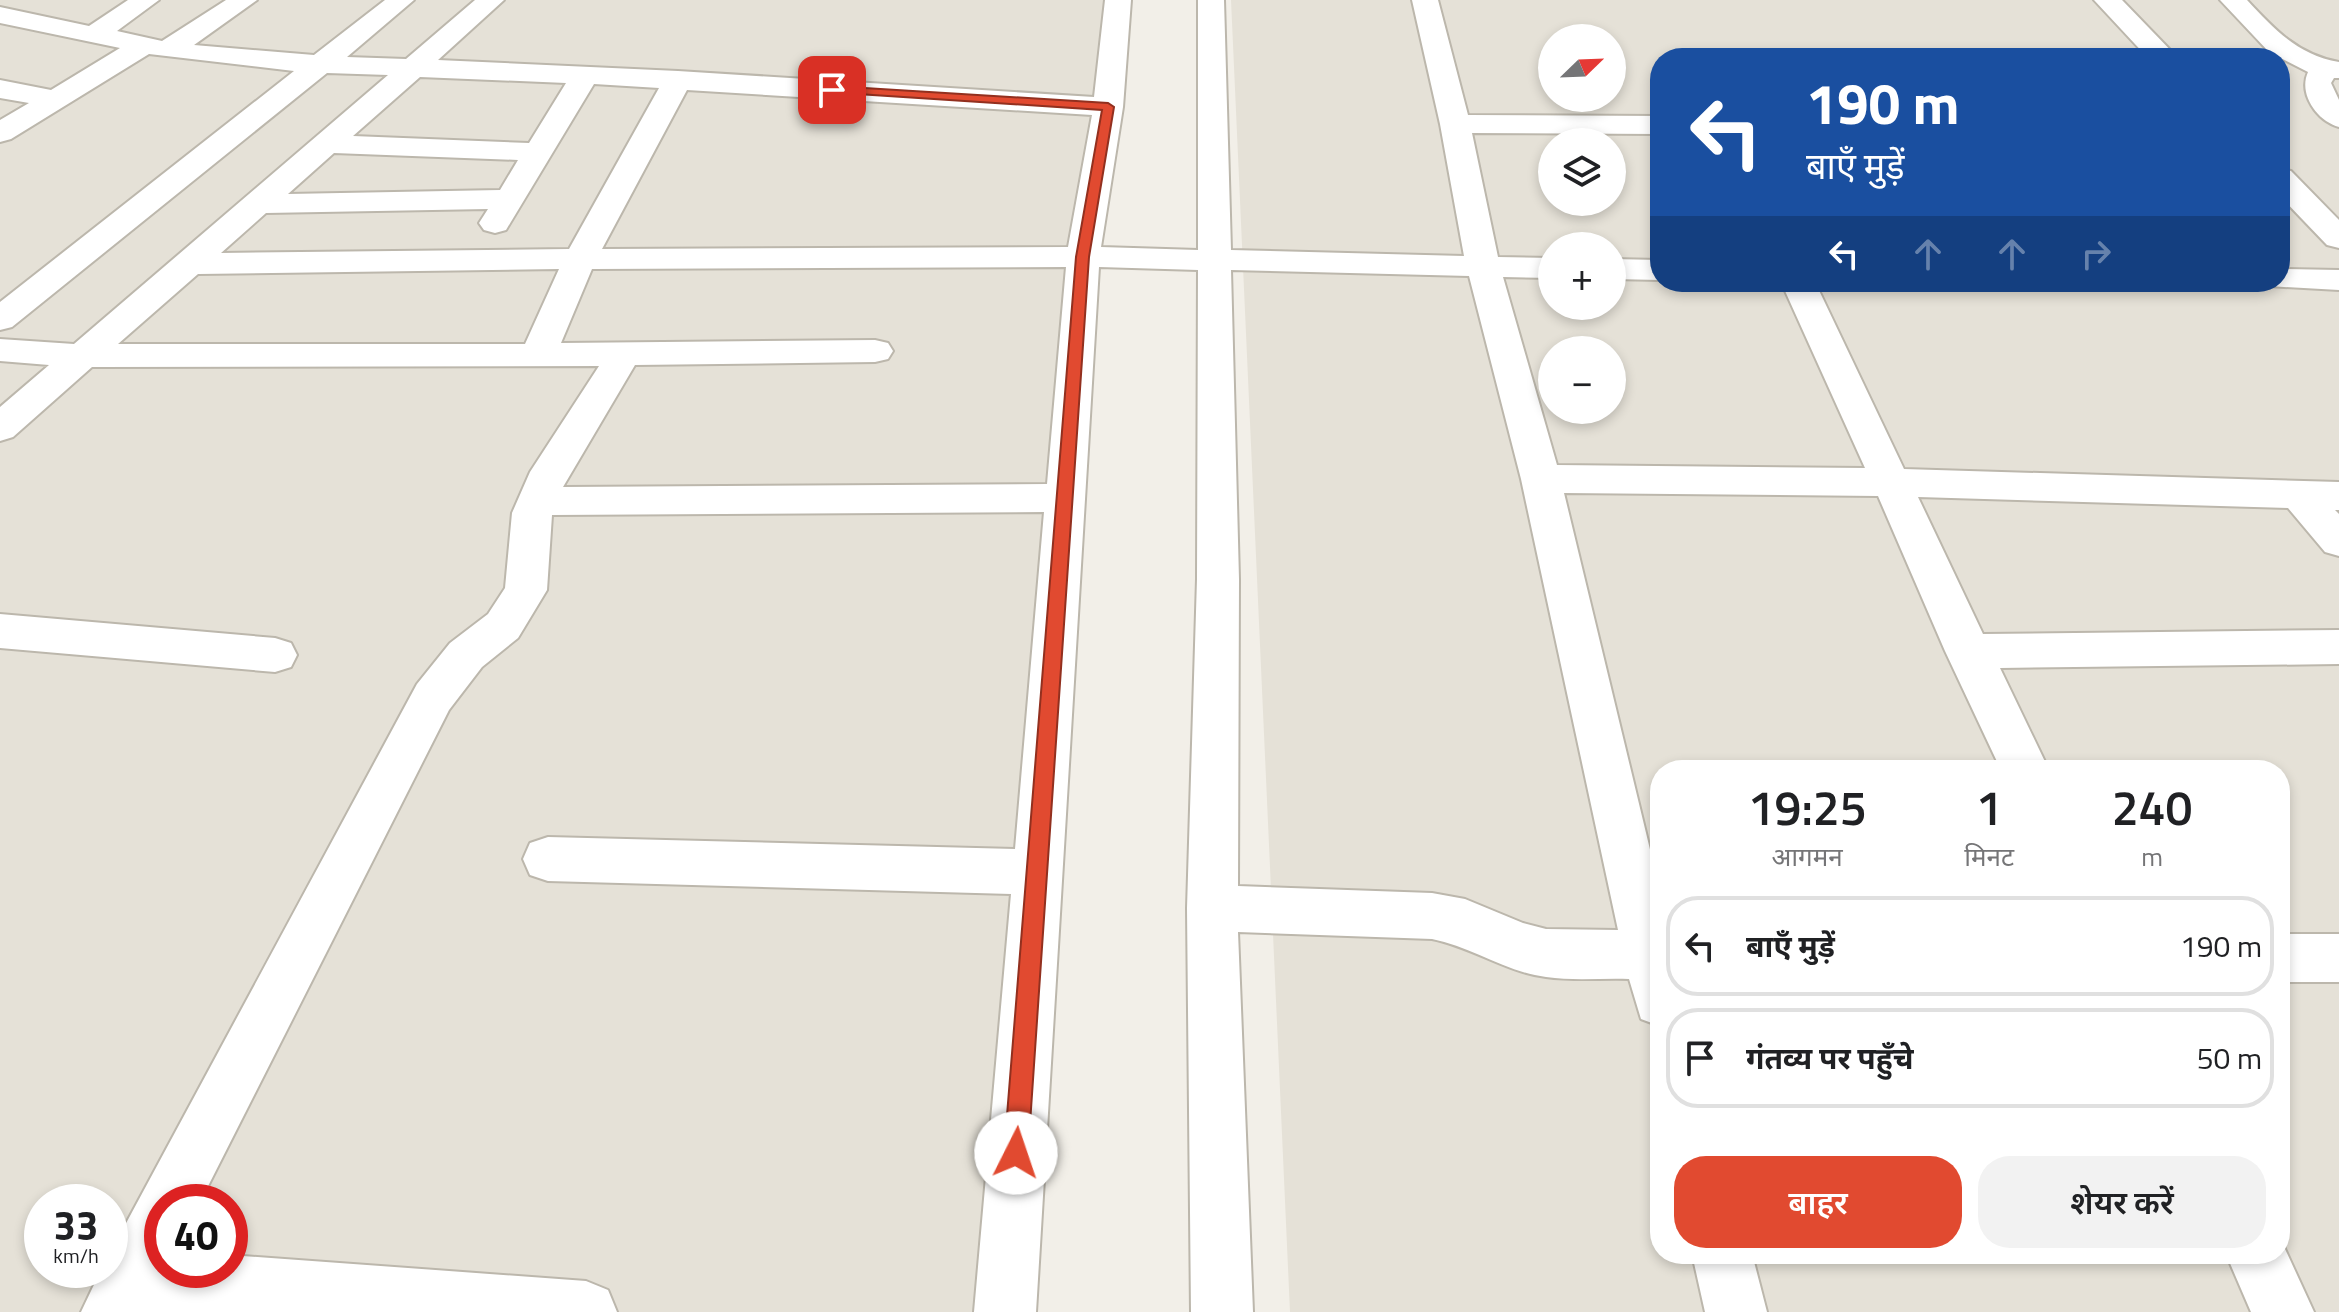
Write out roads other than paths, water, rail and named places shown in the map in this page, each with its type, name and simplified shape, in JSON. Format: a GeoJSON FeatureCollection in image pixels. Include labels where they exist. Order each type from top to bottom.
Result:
{"type":"FeatureCollection","features":[{"type":"Feature","properties":{"kind":"street"},"geometry":{"type":"LineString","coordinates":[[93,35],[146,0]]}},
{"type":"Feature","properties":{"kind":"street"},"geometry":{"type":"LineString","coordinates":[[0,133],[52,99],[244,0]]}},
{"type":"Feature","properties":{"kind":"street"},"geometry":{"type":"LineString","coordinates":[[0,319],[401,0]]}},
{"type":"Feature","properties":{"kind":"street"},"geometry":{"type":"LineString","coordinates":[[0,428],[491,0]]}},
{"type":"Feature","properties":{"kind":"street"},"geometry":{"type":"LineString","coordinates":[[1005,1312],[1035,872],[1083,257],[1108,107],[1118,0]]}},
{"type":"Feature","properties":{"kind":"street"},"geometry":{"type":"LineString","coordinates":[[1211,0],[1218,579],[1212,908],[1222,1312]]}},
{"type":"Feature","properties":{"kind":"street"},"geometry":{"type":"LineString","coordinates":[[1425,0],[1455,124],[1483,266],[1541,479],[1650,944]]}},
{"type":"Feature","properties":{"kind":"street"},"geometry":{"type":"LineString","coordinates":[[2107,0],[2154,48]]}},
{"type":"Feature","properties":{"kind":"street"},"geometry":{"type":"LineString","coordinates":[[2233,0],[2277,48]]}},
{"type":"Feature","properties":{"kind":"street"},"geometry":{"type":"LineString","coordinates":[[0,15],[156,47],[318,64],[678,80],[1108,107]]}},
{"type":"Feature","properties":{"kind":"street"},"geometry":{"type":"LineString","coordinates":[[2290,57],[2310,70],[2321,98],[2339,118]]}},
{"type":"Feature","properties":{"kind":"street"},"geometry":{"type":"LineString","coordinates":[[473,259],[585,75]]}},
{"type":"Feature","properties":{"kind":"street"},"geometry":{"type":"LineString","coordinates":[[538,355],[580,258],[678,80]]}},
{"type":"Feature","properties":{"kind":"street"},"geometry":{"type":"LineString","coordinates":[[0,89],[52,99]]}},
{"type":"Feature","properties":{"kind":"street"},"geometry":{"type":"LineString","coordinates":[[1455,124],[1650,125]]}},
{"type":"Feature","properties":{"kind":"street"},"geometry":{"type":"LineString","coordinates":[[328,144],[539,152]]}},
{"type":"Feature","properties":{"kind":"street"},"geometry":{"type":"LineString","coordinates":[[2290,188],[2339,238]]}},
{"type":"Feature","properties":{"kind":"street"},"geometry":{"type":"LineString","coordinates":[[258,204],[510,199]]}},
{"type":"Feature","properties":{"kind":"street"},"geometry":{"type":"LineString","coordinates":[[189,264],[580,258],[1083,257],[1538,268]]}},
{"type":"Feature","properties":{"kind":"street"},"geometry":{"type":"LineString","coordinates":[[1626,269],[1650,270]]}},
{"type":"Feature","properties":{"kind":"street"},"geometry":{"type":"LineString","coordinates":[[2290,279],[2339,280]]}},
{"type":"Feature","properties":{"kind":"street"},"geometry":{"type":"LineString","coordinates":[[1803,292],[2020,760]]}},
{"type":"Feature","properties":{"kind":"street"},"geometry":{"type":"LineString","coordinates":[[0,350],[83,356],[875,351]]}},
{"type":"Feature","properties":{"kind":"street"},"geometry":{"type":"LineString","coordinates":[[178,1184],[433,697],[466,655],[503,626],[526,590],[532,513],[550,472],[624,354]]}},
{"type":"Feature","properties":{"kind":"street"},"geometry":{"type":"LineString","coordinates":[[1541,479],[1893,482],[2320,496],[2339,541]]}},
{"type":"Feature","properties":{"kind":"street"},"geometry":{"type":"LineString","coordinates":[[537,501],[1064,498]]}},
{"type":"Feature","properties":{"kind":"street"},"geometry":{"type":"LineString","coordinates":[[0,631],[275,655]]}},
{"type":"Feature","properties":{"kind":"street"},"geometry":{"type":"LineString","coordinates":[[1967,651],[2339,647]]}},
{"type":"Feature","properties":{"kind":"street"},"geometry":{"type":"LineString","coordinates":[[548,859],[1035,872]]}},
{"type":"Feature","properties":{"kind":"street"},"geometry":{"type":"LineString","coordinates":[[1212,908],[1432,916],[1465,922],[1518,946],[1546,953],[1650,969]]}},
{"type":"Feature","properties":{"kind":"street"},"geometry":{"type":"LineString","coordinates":[[2290,958],[2339,958]]}},
{"type":"Feature","properties":{"kind":"street"},"geometry":{"type":"LineString","coordinates":[[144,1250],[120,1295],[586,1312]]}},
{"type":"Feature","properties":{"kind":"street"},"geometry":{"type":"LineString","coordinates":[[1724,1264],[1736,1312]]}},
{"type":"Feature","properties":{"kind":"street"},"geometry":{"type":"LineString","coordinates":[[2261,1264],[2283,1312]]}}]}
